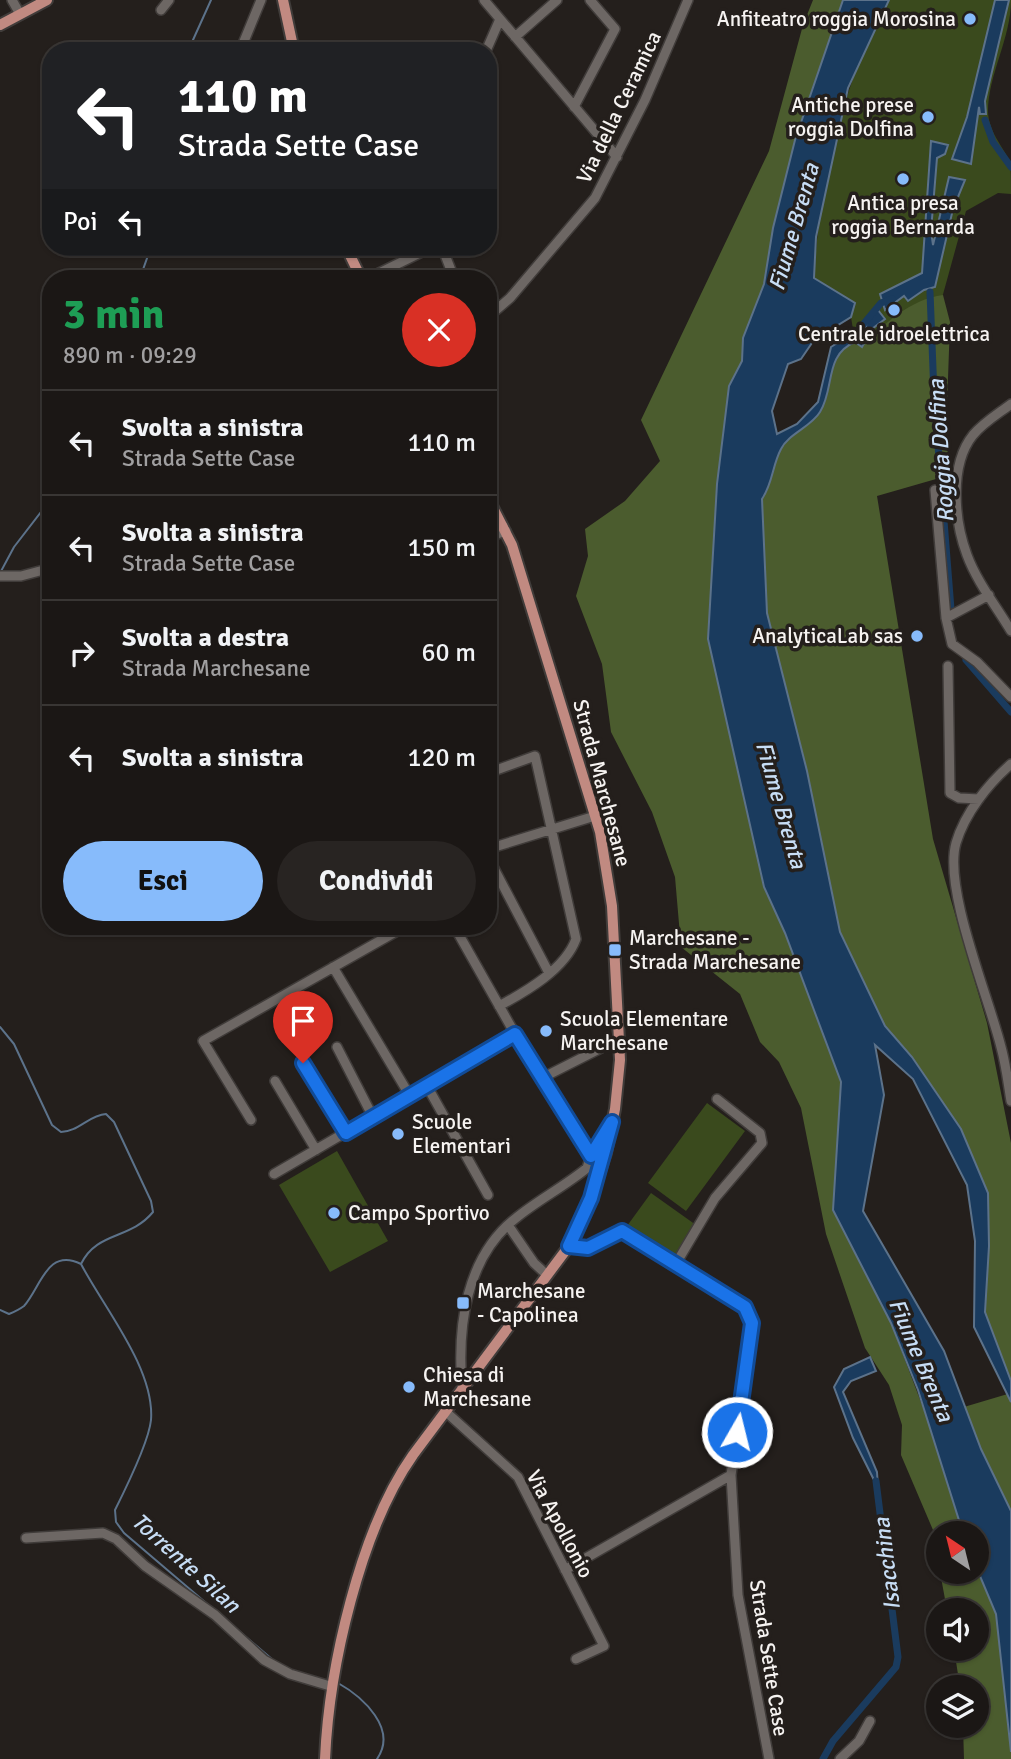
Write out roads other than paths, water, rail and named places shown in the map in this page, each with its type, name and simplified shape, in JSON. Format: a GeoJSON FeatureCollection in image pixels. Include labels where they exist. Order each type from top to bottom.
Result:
{"type":"FeatureCollection","features":[{"type":"Feature","properties":{"kind":"main road"},"geometry":{"type":"LineString","coordinates":[[0,24],[47,0]]}},
{"type":"Feature","properties":{"kind":"main road"},"geometry":{"type":"LineString","coordinates":[[283,0],[292,42]]}},
{"type":"Feature","properties":{"kind":"main road","name":"Strada Marchesane"},"geometry":{"type":"LineString","coordinates":[[325,1759],[330,1686],[370,1542],[382,1509],[397,1478],[569,1246],[591,1198],[612,1122],[619,1039],[612,906],[595,816],[505,528],[497,514]]}},
{"type":"Feature","properties":{"kind":"street"},"geometry":{"type":"LineString","coordinates":[[12,0],[20,14]]}},
{"type":"Feature","properties":{"kind":"street"},"geometry":{"type":"LineString","coordinates":[[161,10],[169,0]]}},
{"type":"Feature","properties":{"kind":"street"},"geometry":{"type":"LineString","coordinates":[[244,42],[261,0]]}},
{"type":"Feature","properties":{"kind":"street"},"geometry":{"type":"LineString","coordinates":[[484,0],[617,157]]}},
{"type":"Feature","properties":{"kind":"street"},"geometry":{"type":"LineString","coordinates":[[515,37],[557,0]]}},
{"type":"Feature","properties":{"kind":"street"},"geometry":{"type":"LineString","coordinates":[[574,107],[615,29],[590,0]]}},
{"type":"Feature","properties":{"kind":"street","name":"Via della Ceramica"},"geometry":{"type":"LineString","coordinates":[[497,309],[510,298],[595,198],[617,157],[688,0]]}},
{"type":"Feature","properties":{"kind":"street"},"geometry":{"type":"LineString","coordinates":[[490,42],[500,19]]}},
{"type":"Feature","properties":{"kind":"street"},"geometry":{"type":"LineString","coordinates":[[385,270],[414,256]]}},
{"type":"Feature","properties":{"kind":"street"},"geometry":{"type":"LineString","coordinates":[[1011,404],[972,437],[958,465],[959,519],[967,554],[1011,631]]}},
{"type":"Feature","properties":{"kind":"street"},"geometry":{"type":"LineString","coordinates":[[935,490],[946,618],[952,644],[976,662],[1011,697]]}},
{"type":"Feature","properties":{"kind":"street"},"geometry":{"type":"LineString","coordinates":[[497,524],[505,528]]}},
{"type":"Feature","properties":{"kind":"street"},"geometry":{"type":"LineString","coordinates":[[497,532],[505,528]]}},
{"type":"Feature","properties":{"kind":"street"},"geometry":{"type":"LineString","coordinates":[[1,576],[42,569]]}},
{"type":"Feature","properties":{"kind":"street"},"geometry":{"type":"LineString","coordinates":[[946,618],[989,595]]}},
{"type":"Feature","properties":{"kind":"street"},"geometry":{"type":"LineString","coordinates":[[948,666],[950,793],[958,798],[979,799]]}},
{"type":"Feature","properties":{"kind":"street"},"geometry":{"type":"LineString","coordinates":[[497,770],[535,756],[576,939],[572,951],[549,973],[525,993],[499,1006]]}},
{"type":"Feature","properties":{"kind":"street"},"geometry":{"type":"LineString","coordinates":[[1011,764],[979,799],[956,844],[954,863],[967,927],[1002,1049],[1011,1101]]}},
{"type":"Feature","properties":{"kind":"street"},"geometry":{"type":"LineString","coordinates":[[497,846],[595,816]]}},
{"type":"Feature","properties":{"kind":"street"},"geometry":{"type":"LineString","coordinates":[[497,874],[549,973]]}},
{"type":"Feature","properties":{"kind":"street"},"geometry":{"type":"LineString","coordinates":[[251,1120],[203,1041],[390,935]]}},
{"type":"Feature","properties":{"kind":"street"},"geometry":{"type":"LineString","coordinates":[[459,935],[515,1034],[591,1156]]}},
{"type":"Feature","properties":{"kind":"street"},"geometry":{"type":"LineString","coordinates":[[332,967],[410,1096]]}},
{"type":"Feature","properties":{"kind":"street"},"geometry":{"type":"LineString","coordinates":[[274,1174],[515,1034]]}},
{"type":"Feature","properties":{"kind":"street"},"geometry":{"type":"LineString","coordinates":[[542,1078],[619,1039]]}},
{"type":"Feature","properties":{"kind":"street"},"geometry":{"type":"LineString","coordinates":[[337,1046],[373,1117]]}},
{"type":"Feature","properties":{"kind":"street"},"geometry":{"type":"LineString","coordinates":[[303,1063],[346,1133]]}},
{"type":"Feature","properties":{"kind":"street"},"geometry":{"type":"LineString","coordinates":[[275,1081],[316,1150]]}},
{"type":"Feature","properties":{"kind":"street"},"geometry":{"type":"LineString","coordinates":[[427,1086],[488,1195]]}},
{"type":"Feature","properties":{"kind":"street"},"geometry":{"type":"LineString","coordinates":[[677,1262],[715,1198],[762,1143],[760,1133],[717,1099]]}},
{"type":"Feature","properties":{"kind":"street"},"geometry":{"type":"LineString","coordinates":[[462,1387],[463,1340],[472,1280],[481,1258],[508,1225],[587,1168],[591,1156],[612,1122]]}},
{"type":"Feature","properties":{"kind":"street"},"geometry":{"type":"LineString","coordinates":[[508,1225],[534,1263],[547,1275]]}},
{"type":"Feature","properties":{"kind":"street","name":"Strada Sette Case"},"geometry":{"type":"LineString","coordinates":[[569,1246],[588,1248],[622,1231],[677,1262],[745,1307],[750,1315],[752,1323],[731,1475],[738,1595],[769,1759]]}},
{"type":"Feature","properties":{"kind":"street","name":"Via Apollonio"},"geometry":{"type":"LineString","coordinates":[[445,1411],[518,1477],[604,1646],[576,1659]]}},
{"type":"Feature","properties":{"kind":"street"},"geometry":{"type":"LineString","coordinates":[[565,1570],[731,1475]]}},
{"type":"Feature","properties":{"kind":"street"},"geometry":{"type":"LineString","coordinates":[[26,1538],[103,1533],[116,1539],[145,1566],[215,1615],[264,1660],[290,1674],[330,1686]]}},
{"type":"Feature","properties":{"kind":"street"},"geometry":{"type":"LineString","coordinates":[[840,1759],[859,1741],[870,1721]]}},
{"type":"Feature","properties":{"kind":"water","name":"Fiume Brenta"},"geometry":{"type":"Polygon","coordinates":[[[843,0],[889,0],[848,88],[816,237],[814,278],[855,303],[851,317],[814,340],[801,359],[788,364],[772,411],[777,434],[797,424],[818,402],[831,347],[856,331],[856,341],[866,327],[867,317],[878,310],[885,319],[872,329],[862,347],[855,342],[839,355],[820,412],[784,444],[778,455],[762,499],[767,613],[807,771],[840,932],[885,1026],[912,1057],[961,1129],[988,1193],[989,1246],[985,1312],[1011,1381],[1011,1402],[974,1327],[975,1241],[967,1185],[913,1079],[875,1045],[884,1095],[863,1211],[944,1351],[981,1449],[1011,1511],[1011,1752],[996,1614],[983,1584],[989,1584],[989,1521],[959,1521],[918,1390],[891,1323],[833,1210],[841,1082],[785,933],[764,887],[708,639],[717,484],[729,386],[742,361],[743,338],[764,284],[773,228],[795,140],[843,0]]]}},
{"type":"Feature","properties":{"kind":"water"},"geometry":{"type":"Polygon","coordinates":[[[995,0],[1009,0],[985,101],[986,114],[980,114],[979,107],[971,164],[952,159],[967,117],[995,0]]]}},
{"type":"Feature","properties":{"kind":"water"},"geometry":{"type":"Polygon","coordinates":[[[931,141],[948,145],[945,154],[937,158],[931,231],[933,245],[949,177],[965,180],[953,209],[935,287],[924,290],[908,301],[904,296],[885,310],[880,294],[922,273],[931,141]]]}},
{"type":"Feature","properties":{"kind":"water"},"geometry":{"type":"Polygon","coordinates":[[[870,1357],[876,1371],[851,1381],[843,1392],[877,1472],[878,1488],[853,1438],[834,1387],[844,1369],[870,1357]]]}},
{"type":"Feature","properties":{"kind":"waterway"},"geometry":{"type":"LineString","coordinates":[[192,42],[211,0]]}},
{"type":"Feature","properties":{"kind":"waterway"},"geometry":{"type":"LineString","coordinates":[[985,120],[993,142],[1011,167]]}},
{"type":"Feature","properties":{"kind":"waterway"},"geometry":{"type":"LineString","coordinates":[[143,270],[148,256]]}},
{"type":"Feature","properties":{"kind":"waterway","name":"Roggia Dolfina"},"geometry":{"type":"LineString","coordinates":[[930,292],[934,395],[951,609]]}},
{"type":"Feature","properties":{"kind":"waterway","name":"Isacchina"},"geometry":{"type":"LineString","coordinates":[[851,339],[881,303],[892,299]]}},
{"type":"Feature","properties":{"kind":"waterway"},"geometry":{"type":"LineString","coordinates":[[0,573],[14,547],[42,511]]}},
{"type":"Feature","properties":{"kind":"waterway","name":"Roggia Dolfina"},"geometry":{"type":"LineString","coordinates":[[966,660],[1011,712]]}},
{"type":"Feature","properties":{"kind":"waterway"},"geometry":{"type":"LineString","coordinates":[[0,1027],[14,1044],[52,1125],[61,1132],[67,1131],[106,1114],[114,1122],[151,1201],[153,1212],[144,1221],[96,1246],[81,1264]]}},
{"type":"Feature","properties":{"kind":"waterway","name":"Torrente Silan"},"geometry":{"type":"LineString","coordinates":[[0,1310],[9,1314],[24,1306],[46,1272],[60,1261],[69,1260],[81,1264],[137,1360],[150,1400],[151,1420],[146,1440],[115,1510],[116,1522],[124,1533],[273,1660]]}},
{"type":"Feature","properties":{"kind":"waterway","name":"Isacchina"},"geometry":{"type":"LineString","coordinates":[[823,1759],[833,1741],[896,1667],[898,1657],[876,1481]]}},
{"type":"Feature","properties":{"kind":"waterway"},"geometry":{"type":"LineString","coordinates":[[338,1683],[358,1697],[375,1715],[383,1736],[377,1759]]}},
{"type":"Feature","properties":{"kind":"place","name":"Anfiteatro roggia Morosina"},"geometry":{"type":"Point","coordinates":[970,19]}},
{"type":"Feature","properties":{"kind":"place","name":"Antiche prese roggia Dolfina"},"geometry":{"type":"Point","coordinates":[928,117]}},
{"type":"Feature","properties":{"kind":"place","name":"Antica presa roggia Bernarda"},"geometry":{"type":"Point","coordinates":[903,179]}},
{"type":"Feature","properties":{"kind":"place","name":"Centrale idroelettrica"},"geometry":{"type":"Point","coordinates":[894,310]}},
{"type":"Feature","properties":{"kind":"place","name":"AnalyticaLab sas"},"geometry":{"type":"Point","coordinates":[917,636]}},
{"type":"Feature","properties":{"kind":"place","name":"Marchesane - Strada Marchesane"},"geometry":{"type":"Point","coordinates":[615,950]}},
{"type":"Feature","properties":{"kind":"place","name":"Scuola Elementare Marchesane"},"geometry":{"type":"Point","coordinates":[546,1031]}},
{"type":"Feature","properties":{"kind":"place","name":"Scuole Elementari"},"geometry":{"type":"Point","coordinates":[398,1134]}},
{"type":"Feature","properties":{"kind":"place","name":"Campo Sportivo"},"geometry":{"type":"Point","coordinates":[334,1213]}},
{"type":"Feature","properties":{"kind":"place","name":"Marchesane - Capolinea"},"geometry":{"type":"Point","coordinates":[463,1303]}},
{"type":"Feature","properties":{"kind":"place","name":"Chiesa di Marchesane"},"geometry":{"type":"Point","coordinates":[409,1387]}}]}
